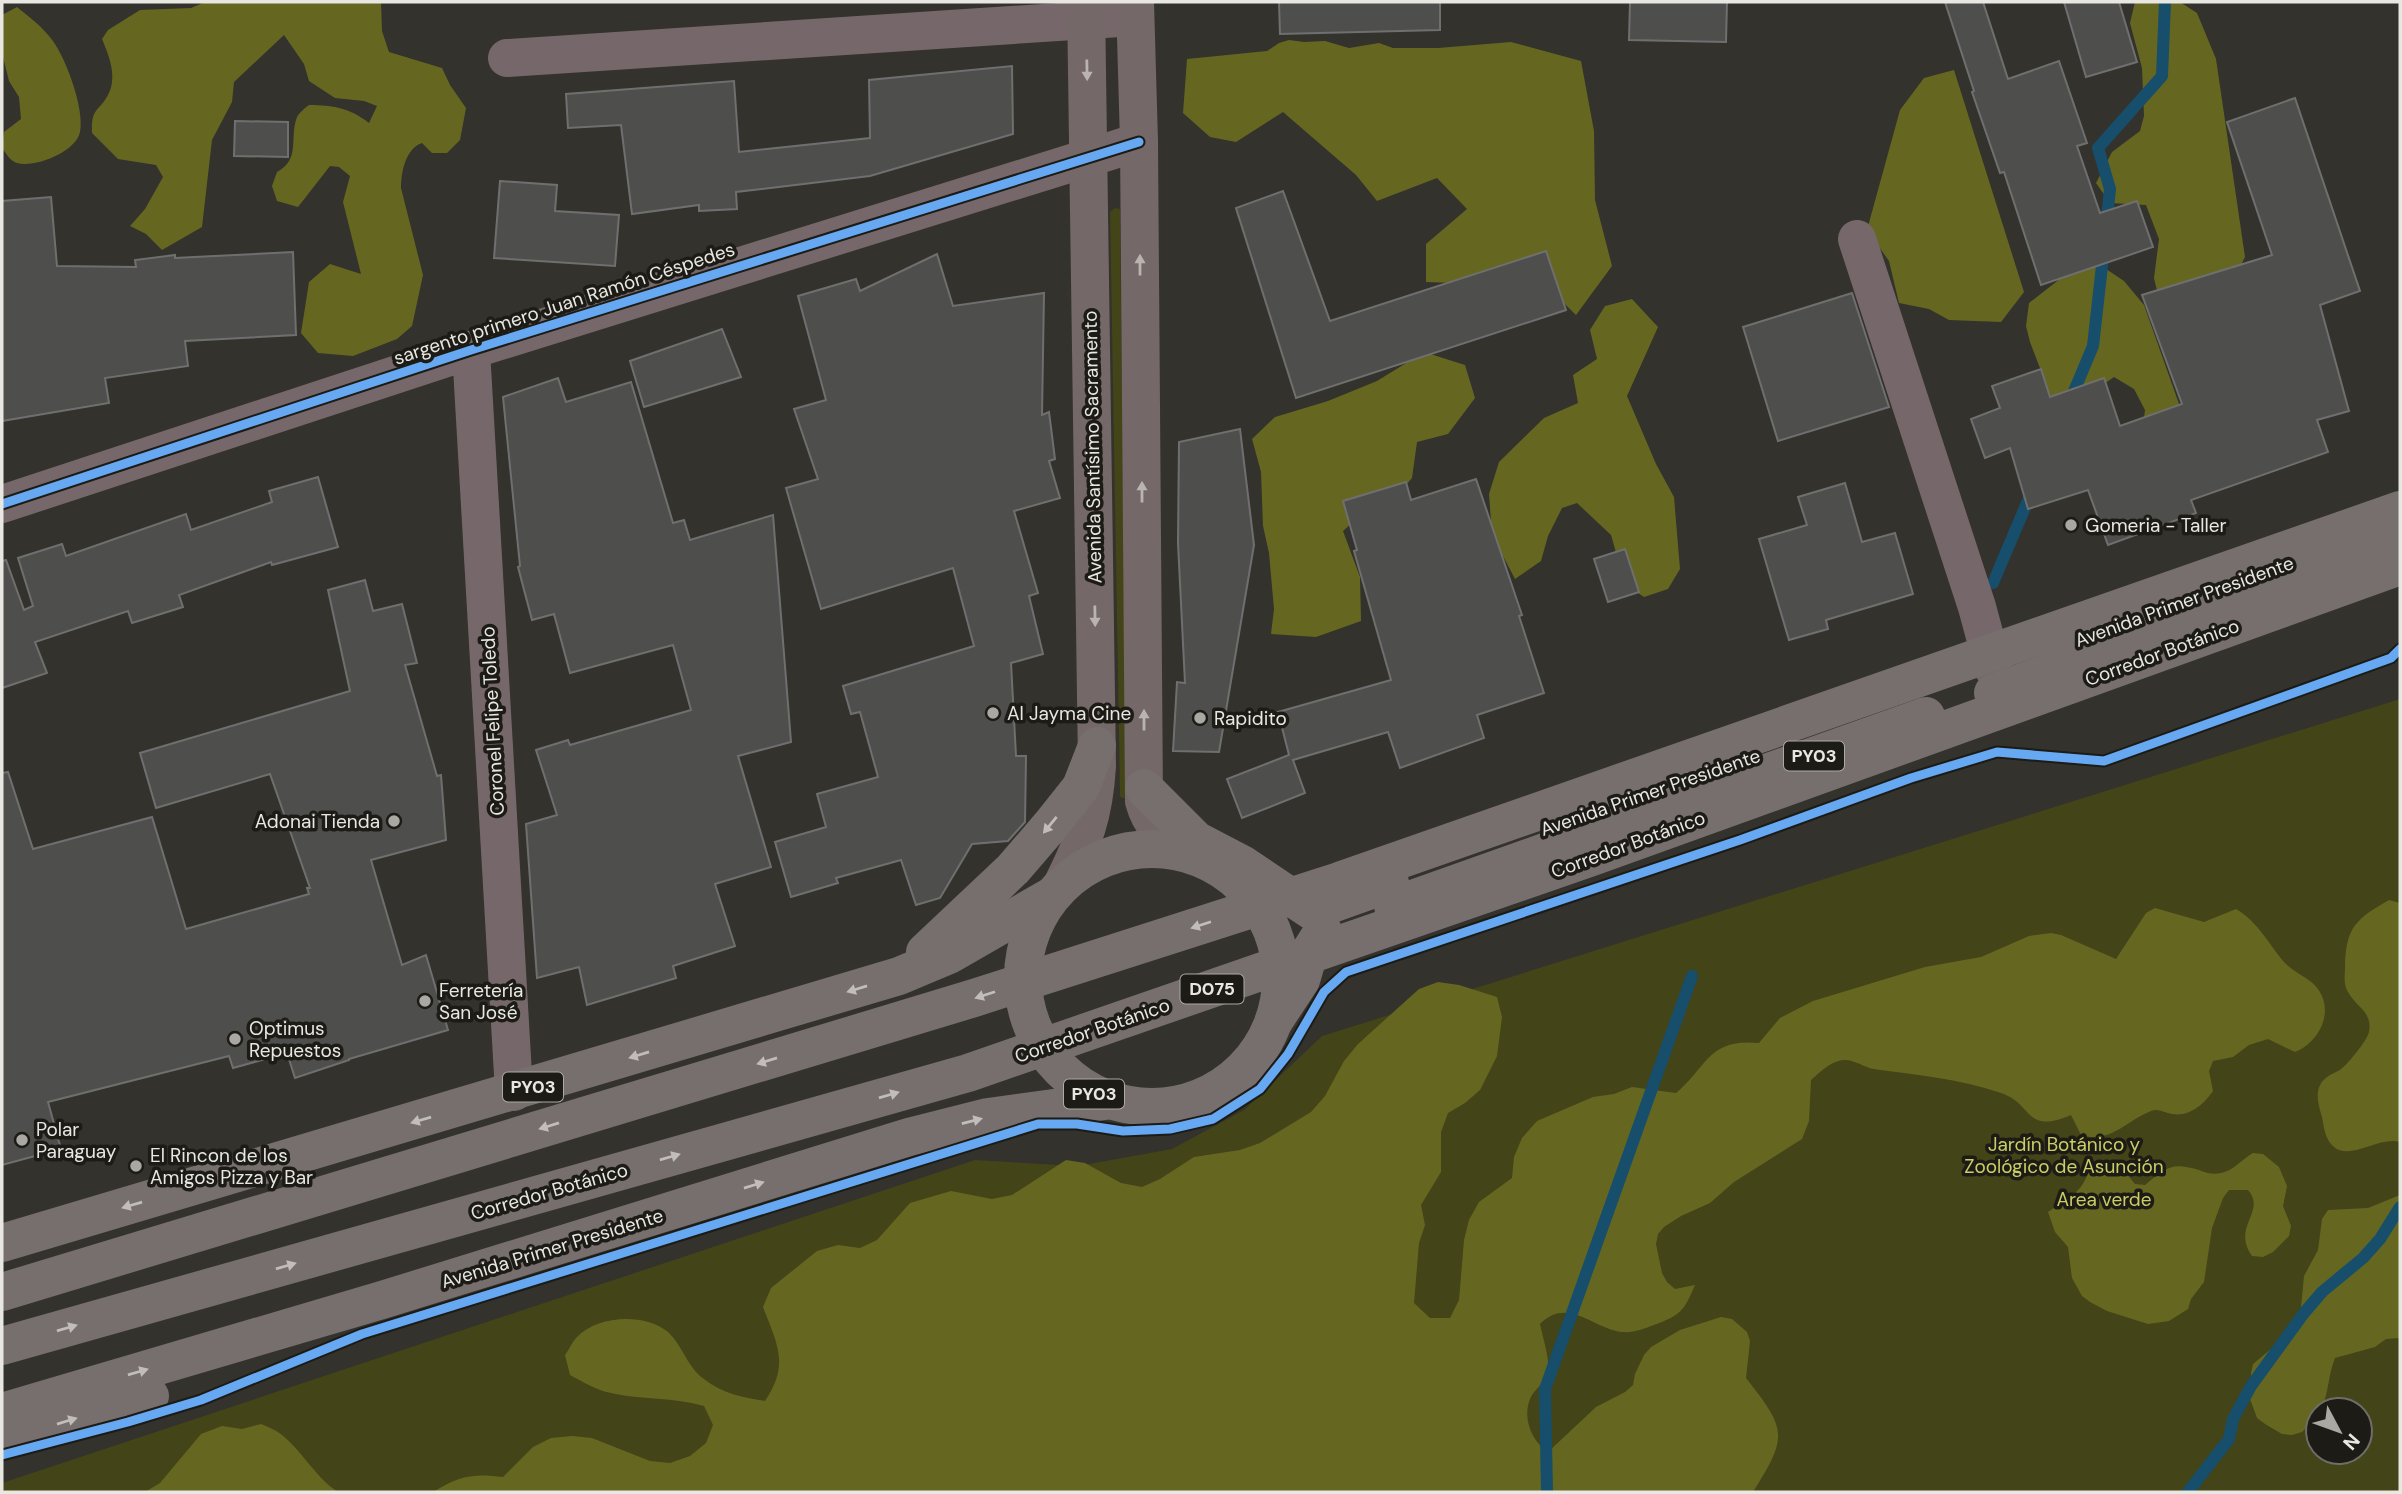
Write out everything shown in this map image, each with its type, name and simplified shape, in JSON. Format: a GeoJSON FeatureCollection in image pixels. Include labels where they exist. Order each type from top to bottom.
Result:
{"type":"FeatureCollection","features":[{"type":"Feature","properties":{"kind":"highway"},"geometry":{"type":"LineString","coordinates":[[2,1292],[974,998],[1339,881],[2400,510]]}},
{"type":"Feature","properties":{"kind":"highway","name":"Avenida Primer Presidente"},"geometry":{"type":"LineString","coordinates":[[2,1243],[514,1093],[900,976],[949,955],[1056,891],[1090,864],[1123,852],[1158,848],[1220,863],[1312,911],[2400,523]]}},
{"type":"Feature","properties":{"kind":"highway","name":"Avenida Primer Presidente"},"geometry":{"type":"LineString","coordinates":[[1056,891],[1030,933],[1022,973],[1026,1013],[1043,1050],[1070,1080],[1105,1101],[1139,1108],[1174,1107],[1207,1096],[1236,1077],[1259,1051],[1274,1021],[1301,980],[1309,953],[1322,931],[1986,695],[2400,541]]}},
{"type":"Feature","properties":{"kind":"highway","name":"Corredor Botánico"},"geometry":{"type":"LineString","coordinates":[[2,1346],[968,1073],[1592,857],[2400,566]]}},
{"type":"Feature","properties":{"kind":"highway"},"geometry":{"type":"LineString","coordinates":[[900,976],[1013,869],[1050,826],[1081,787],[1097,746]]}},
{"type":"Feature","properties":{"kind":"highway"},"geometry":{"type":"LineString","coordinates":[[1144,788],[1180,827],[1220,863]]}},
{"type":"Feature","properties":{"kind":"highway","name":"Avenida Primer Presidente"},"geometry":{"type":"LineString","coordinates":[[1220,863],[1250,894],[1269,922],[1279,954],[1281,987],[1274,1021]]}},
{"type":"Feature","properties":{"kind":"highway","name":"Avenida Primer Presidente"},"geometry":{"type":"LineString","coordinates":[[2,1412],[382,1300],[909,1137],[988,1117],[1105,1101]]}},
{"type":"Feature","properties":{"kind":"highway"},"geometry":{"type":"LineString","coordinates":[[2,1441],[139,1400],[198,1379],[382,1300]]}},
{"type":"Feature","properties":{"kind":"main road"},"geometry":{"type":"LineString","coordinates":[[1135,9],[1139,142],[1144,800],[1148,817],[1154,826],[1220,863]]}},
{"type":"Feature","properties":{"kind":"main road","name":"Avenida Santísimo Sacramento"},"geometry":{"type":"LineString","coordinates":[[1056,891],[1089,825],[1095,798],[1097,746],[1086,11]]}},
{"type":"Feature","properties":{"kind":"street"},"geometry":{"type":"LineString","coordinates":[[507,58],[1135,9]]}},
{"type":"Feature","properties":{"kind":"street","name":"sargento primero Juan Ramón Céspedes"},"geometry":{"type":"LineString","coordinates":[[2,504],[471,350],[1139,142]]}},
{"type":"Feature","properties":{"kind":"street"},"geometry":{"type":"LineString","coordinates":[[1857,239],[1977,607],[1994,670]]}},
{"type":"Feature","properties":{"kind":"street","name":"Coronel Felipe Toledo"},"geometry":{"type":"LineString","coordinates":[[471,350],[514,1093]]}},
{"type":"Feature","properties":{"kind":"green space"},"geometry":{"type":"Polygon","coordinates":[[[205,2],[381,2],[382,31],[389,52],[442,68],[466,108],[460,140],[447,153],[432,153],[422,143],[412,150],[405,162],[401,188],[423,275],[412,326],[397,339],[353,356],[318,353],[301,333],[309,282],[330,264],[361,274],[343,202],[350,176],[339,167],[330,166],[298,207],[277,201],[272,186],[277,172],[289,161],[292,154],[297,117],[309,105],[341,108],[369,123],[377,106],[364,101],[335,98],[309,81],[304,64],[284,35],[234,82],[232,102],[212,140],[202,227],[162,250],[146,234],[130,226],[145,209],[163,177],[156,165],[118,159],[92,133],[94,114],[109,93],[112,79],[102,39],[108,30],[140,10],[191,8],[205,2]]]}},
{"type":"Feature","properties":{"kind":"green space"},"geometry":{"type":"Polygon","coordinates":[[[2135,2],[2180,2],[2197,13],[2216,59],[2245,257],[2232,283],[2164,320],[2154,278],[2159,239],[2146,205],[2110,203],[2096,183],[2112,152],[2140,131],[2144,116],[2142,68],[2130,23],[2135,2]]]}},
{"type":"Feature","properties":{"kind":"green space"},"geometry":{"type":"Polygon","coordinates":[[[17,7],[55,44],[77,96],[81,122],[77,139],[63,152],[44,161],[25,164],[12,161],[2,148],[4,132],[21,119],[19,97],[9,81],[2,53],[2,15],[17,7]]]}},
{"type":"Feature","properties":{"kind":"green space"},"geometry":{"type":"Polygon","coordinates":[[[1289,40],[1325,41],[1349,48],[1379,43],[1393,48],[1438,48],[1511,42],[1581,61],[1594,131],[1595,200],[1612,266],[1576,315],[1524,264],[1455,283],[1426,282],[1426,244],[1467,209],[1437,178],[1377,201],[1356,175],[1283,112],[1236,142],[1210,137],[1183,113],[1187,59],[1267,51],[1289,40]]]}},
{"type":"Feature","properties":{"kind":"green space"},"geometry":{"type":"Polygon","coordinates":[[[1954,70],[2024,292],[2001,322],[1949,320],[1929,309],[1899,303],[1889,261],[1867,230],[1900,110],[1924,78],[1954,70]]]}},
{"type":"Feature","properties":{"kind":"green space"},"geometry":{"type":"Polygon","coordinates":[[[1115,208],[1120,209],[1126,799],[1120,797],[1110,212],[1115,208]]]}},
{"type":"Feature","properties":{"kind":"green space"},"geometry":{"type":"Polygon","coordinates":[[[2088,257],[2124,281],[2144,305],[2201,466],[2139,458],[2145,410],[2134,389],[2114,377],[2104,384],[2054,405],[2026,326],[2029,303],[2088,257]]]}},
{"type":"Feature","properties":{"kind":"green space"},"geometry":{"type":"Polygon","coordinates":[[[1632,299],[1658,327],[1627,396],[1656,464],[1674,497],[1680,569],[1668,589],[1644,597],[1625,584],[1611,535],[1577,503],[1562,508],[1548,536],[1541,561],[1515,579],[1492,535],[1489,494],[1499,462],[1544,418],[1578,403],[1573,375],[1597,359],[1590,330],[1605,306],[1632,299]]]}},
{"type":"Feature","properties":{"kind":"green space"},"geometry":{"type":"Polygon","coordinates":[[[1424,352],[1465,365],[1475,398],[1448,434],[1417,442],[1412,478],[1392,501],[1363,513],[1343,531],[1360,577],[1361,621],[1316,637],[1271,634],[1274,609],[1269,553],[1263,526],[1261,472],[1252,439],[1275,417],[1328,401],[1377,381],[1424,352]]]}},
{"type":"Feature","properties":{"kind":"green space","name":"Jardín Botánico y Zoológico de Asunción"},"geometry":{"type":"Polygon","coordinates":[[[2400,699],[2400,1492],[2,1492],[2,1483],[975,1160],[1078,1166],[1172,1149],[1244,1110],[1322,1036],[2400,699]]]}},
{"type":"Feature","properties":{"kind":"green space"},"geometry":{"type":"Polygon","coordinates":[[[2389,900],[2400,903],[2400,1142],[2383,1142],[2356,1150],[2341,1151],[2331,1144],[2325,1133],[2318,1099],[2319,1088],[2325,1079],[2340,1070],[2352,1058],[2369,1032],[2369,1019],[2345,986],[2346,953],[2355,926],[2368,913],[2389,900]]]}},
{"type":"Feature","properties":{"kind":"green space"},"geometry":{"type":"Polygon","coordinates":[[[2155,908],[2204,922],[2236,909],[2244,914],[2257,926],[2284,962],[2311,982],[2323,998],[2325,1008],[2322,1026],[2311,1042],[2295,1052],[2268,1039],[2249,1045],[2233,1057],[2213,1061],[2209,1071],[2213,1091],[2196,1108],[2185,1114],[2154,1110],[2109,1134],[2091,1137],[2081,1135],[2071,1115],[2045,1122],[2037,1120],[2012,1098],[1986,1088],[1874,1069],[1851,1061],[1838,1061],[1811,1080],[1809,1121],[1802,1139],[1734,1182],[1710,1203],[1681,1216],[1658,1234],[1656,1244],[1662,1273],[1667,1282],[1675,1289],[1695,1285],[1688,1301],[1676,1315],[1631,1332],[1611,1330],[1571,1313],[1550,1316],[1540,1324],[1548,1373],[1532,1395],[1527,1418],[1536,1441],[1548,1452],[1596,1407],[1633,1385],[1644,1355],[1651,1347],[1680,1330],[1721,1317],[1732,1319],[1747,1332],[1750,1341],[1746,1378],[1769,1410],[1778,1434],[1772,1458],[1753,1492],[433,1492],[466,1477],[503,1477],[533,1447],[551,1438],[592,1438],[650,1461],[670,1463],[690,1456],[706,1443],[713,1425],[704,1406],[611,1393],[570,1375],[565,1355],[577,1337],[597,1324],[609,1321],[635,1319],[647,1322],[668,1332],[693,1369],[711,1384],[733,1394],[765,1401],[777,1376],[779,1354],[763,1307],[771,1288],[817,1251],[838,1245],[860,1248],[877,1240],[910,1203],[951,1191],[992,1199],[1012,1195],[1066,1160],[1085,1163],[1121,1183],[1142,1187],[1194,1157],[1240,1150],[1260,1143],[1311,1112],[1325,1096],[1344,1061],[1358,1044],[1419,989],[1438,982],[1459,985],[1497,997],[1502,1017],[1497,1056],[1480,1090],[1448,1113],[1441,1132],[1441,1172],[1421,1205],[1425,1225],[1419,1243],[1414,1303],[1430,1318],[1450,1318],[1459,1300],[1464,1240],[1469,1220],[1479,1202],[1512,1178],[1514,1157],[1522,1138],[1537,1121],[1593,1097],[1614,1094],[1632,1087],[1676,1093],[1710,1056],[1729,1045],[1759,1043],[1780,1018],[1813,1001],[1925,967],[1981,957],[2029,936],[2051,933],[2061,935],[2116,959],[2146,913],[2155,908]]]}},
{"type":"Feature","properties":{"kind":"green space","name":"Area verde"},"geometry":{"type":"Polygon","coordinates":[[[2253,1153],[2263,1154],[2279,1167],[2287,1186],[2283,1206],[2291,1226],[2289,1236],[2273,1252],[2263,1257],[2252,1256],[2245,1236],[2254,1205],[2253,1198],[2248,1190],[2229,1190],[2223,1198],[2212,1228],[2204,1282],[2191,1299],[2188,1309],[2169,1321],[2148,1324],[2107,1311],[2082,1296],[2072,1278],[2068,1247],[2055,1232],[2048,1212],[2080,1188],[2095,1163],[2116,1161],[2135,1184],[2145,1185],[2164,1170],[2175,1166],[2212,1174],[2225,1172],[2253,1153]]]}},
{"type":"Feature","properties":{"kind":"green space"},"geometry":{"type":"Polygon","coordinates":[[[2400,1195],[2400,1338],[2386,1339],[2375,1347],[2335,1358],[2326,1396],[2304,1396],[2304,1430],[2292,1435],[2282,1434],[2257,1418],[2250,1399],[2253,1364],[2278,1343],[2297,1317],[2301,1307],[2304,1276],[2318,1250],[2322,1219],[2328,1210],[2368,1208],[2400,1195]]]}},
{"type":"Feature","properties":{"kind":"green space"},"geometry":{"type":"Polygon","coordinates":[[[261,1424],[282,1435],[322,1479],[338,1492],[145,1492],[160,1483],[201,1434],[222,1426],[242,1429],[261,1424]]]}},
{"type":"Feature","properties":{"kind":"building"},"geometry":{"type":"Polygon","coordinates":[[[1279,2],[1440,2],[1440,30],[1280,34],[1279,2]]]}},
{"type":"Feature","properties":{"kind":"building"},"geometry":{"type":"Polygon","coordinates":[[[1630,2],[1727,2],[1726,42],[1629,40],[1630,2]]]}},
{"type":"Feature","properties":{"kind":"building"},"geometry":{"type":"Polygon","coordinates":[[[1945,2],[1983,2],[2008,79],[2059,61],[2087,143],[2077,146],[2100,213],[2137,201],[2153,247],[2041,285],[2004,172],[2000,173],[1972,92],[1974,91],[1945,2]]]}},
{"type":"Feature","properties":{"kind":"building"},"geometry":{"type":"Polygon","coordinates":[[[2064,2],[2119,2],[2137,62],[2086,77],[2064,2]]]}},
{"type":"Feature","properties":{"kind":"building"},"geometry":{"type":"Polygon","coordinates":[[[1012,66],[1013,134],[870,176],[736,192],[737,209],[699,211],[699,205],[632,214],[621,125],[568,128],[566,94],[734,81],[739,152],[870,138],[869,80],[1012,66]]]}},
{"type":"Feature","properties":{"kind":"building"},"geometry":{"type":"Polygon","coordinates":[[[2295,98],[2360,291],[2320,305],[2349,411],[2317,420],[2328,452],[2191,500],[2196,513],[2108,545],[2088,490],[2028,509],[2010,448],[1985,458],[1971,419],[2000,408],[1992,386],[2041,369],[2050,397],[2104,378],[2120,426],[2182,404],[2142,295],[2272,255],[2227,122],[2295,98]]]}},
{"type":"Feature","properties":{"kind":"building"},"geometry":{"type":"Polygon","coordinates":[[[235,121],[288,122],[288,157],[234,156],[235,121]]]}},
{"type":"Feature","properties":{"kind":"building"},"geometry":{"type":"Polygon","coordinates":[[[500,181],[557,185],[555,211],[619,215],[615,266],[494,258],[500,181]]]}},
{"type":"Feature","properties":{"kind":"building"},"geometry":{"type":"Polygon","coordinates":[[[1283,191],[1330,321],[1546,251],[1566,310],[1296,398],[1236,208],[1283,191]]]}},
{"type":"Feature","properties":{"kind":"building"},"geometry":{"type":"Polygon","coordinates":[[[51,197],[57,266],[136,267],[135,260],[175,255],[175,258],[293,252],[296,335],[185,341],[188,366],[105,378],[109,403],[2,421],[2,201],[51,197]]]}},
{"type":"Feature","properties":{"kind":"building"},"geometry":{"type":"Polygon","coordinates":[[[937,254],[953,306],[1044,293],[1042,415],[1049,412],[1055,459],[1049,461],[1060,498],[1014,511],[1038,593],[1029,596],[1043,654],[1011,663],[1016,756],[1026,756],[1025,822],[1008,841],[972,844],[940,898],[916,905],[901,860],[836,878],[838,883],[791,897],[775,842],[826,827],[817,794],[878,777],[860,712],[851,714],[843,686],[974,646],[953,568],[821,609],[786,488],[818,479],[794,409],[826,400],[798,296],[856,279],[860,291],[937,254]]]}},
{"type":"Feature","properties":{"kind":"building"},"geometry":{"type":"Polygon","coordinates":[[[1852,293],[1889,407],[1778,441],[1743,327],[1852,293]]]}},
{"type":"Feature","properties":{"kind":"building"},"geometry":{"type":"Polygon","coordinates":[[[722,329],[741,377],[644,407],[630,361],[722,329]]]}},
{"type":"Feature","properties":{"kind":"building"},"geometry":{"type":"Polygon","coordinates":[[[558,378],[566,402],[631,382],[673,523],[684,520],[690,540],[773,515],[791,742],[738,756],[771,867],[715,884],[735,946],[673,966],[676,978],[587,1005],[579,967],[537,978],[526,824],[557,815],[536,750],[568,740],[570,745],[691,710],[673,645],[570,673],[554,614],[532,620],[518,567],[503,397],[558,378]]]}},
{"type":"Feature","properties":{"kind":"building"},"geometry":{"type":"Polygon","coordinates":[[[1240,429],[1254,545],[1219,752],[1173,751],[1177,682],[1185,683],[1178,543],[1179,442],[1240,429]]]}},
{"type":"Feature","properties":{"kind":"building"},"geometry":{"type":"Polygon","coordinates":[[[318,477],[338,547],[272,565],[271,562],[179,595],[183,607],[132,623],[128,611],[35,642],[47,673],[2,688],[2,561],[6,560],[24,610],[33,606],[18,558],[62,544],[66,556],[186,514],[191,530],[272,502],[269,491],[318,477]]]}},
{"type":"Feature","properties":{"kind":"building"},"geometry":{"type":"Polygon","coordinates":[[[1476,479],[1522,615],[1519,616],[1544,693],[1477,715],[1484,738],[1400,768],[1388,732],[1293,760],[1305,793],[1242,818],[1227,779],[1289,755],[1278,712],[1391,680],[1354,551],[1357,550],[1343,501],[1406,482],[1411,500],[1476,479]]]}},
{"type":"Feature","properties":{"kind":"building"},"geometry":{"type":"Polygon","coordinates":[[[1845,483],[1862,542],[1895,533],[1913,594],[1826,620],[1828,629],[1789,640],[1759,539],[1807,525],[1798,497],[1845,483]]]}},
{"type":"Feature","properties":{"kind":"building"},"geometry":{"type":"Polygon","coordinates":[[[1625,549],[1639,592],[1608,602],[1594,559],[1625,549]]]}},
{"type":"Feature","properties":{"kind":"building"},"geometry":{"type":"Polygon","coordinates":[[[365,580],[373,611],[402,604],[417,663],[405,665],[437,776],[441,775],[446,840],[371,860],[402,965],[426,955],[448,1030],[295,1078],[287,1053],[233,1068],[229,1056],[48,1102],[61,1149],[2,1165],[2,773],[8,772],[33,849],[152,817],[186,929],[309,894],[307,888],[310,888],[270,774],[156,808],[140,753],[350,691],[328,590],[365,580]]]}},
{"type":"Feature","properties":{"kind":"waterway"},"geometry":{"type":"LineString","coordinates":[[2106,227],[2110,189],[2098,148],[2162,76],[2165,2]]}},
{"type":"Feature","properties":{"kind":"waterway"},"geometry":{"type":"LineString","coordinates":[[2069,403],[2093,346],[2104,248]]}},
{"type":"Feature","properties":{"kind":"waterway"},"geometry":{"type":"LineString","coordinates":[[1993,583],[2032,491]]}},
{"type":"Feature","properties":{"kind":"waterway"},"geometry":{"type":"LineString","coordinates":[[1547,1492],[1545,1389],[1692,976]]}},
{"type":"Feature","properties":{"kind":"waterway"},"geometry":{"type":"LineString","coordinates":[[2188,1492],[2229,1439],[2233,1419],[2251,1386],[2304,1313],[2322,1292],[2363,1258],[2380,1239],[2400,1207]]}},
{"type":"Feature","properties":{"kind":"cycle path"},"geometry":{"type":"LineString","coordinates":[[2,504],[471,350],[1139,142]]}},
{"type":"Feature","properties":{"kind":"cycle path"},"geometry":{"type":"LineString","coordinates":[[2,1455],[201,1400],[362,1334],[1038,1124],[1077,1124],[1123,1131],[1170,1129],[1213,1119],[1260,1089],[1288,1054],[1324,992],[1346,972],[1740,840],[1911,778],[1997,752],[2104,761],[2391,658],[2400,649]]}},
{"type":"Feature","properties":{"kind":"place","name":"Gomeria - Taller"},"geometry":{"type":"Point","coordinates":[2071,525]}},
{"type":"Feature","properties":{"kind":"place","name":"Al Jayma Cine"},"geometry":{"type":"Point","coordinates":[993,713]}},
{"type":"Feature","properties":{"kind":"place","name":"Rapidito"},"geometry":{"type":"Point","coordinates":[1200,718]}},
{"type":"Feature","properties":{"kind":"place","name":"Adonai Tienda"},"geometry":{"type":"Point","coordinates":[394,821]}},
{"type":"Feature","properties":{"kind":"place","name":"Ferretería San José"},"geometry":{"type":"Point","coordinates":[425,1001]}},
{"type":"Feature","properties":{"kind":"place","name":"Optimus Repuestos"},"geometry":{"type":"Point","coordinates":[235,1039]}},
{"type":"Feature","properties":{"kind":"place","name":"Polar Paraguay"},"geometry":{"type":"Point","coordinates":[22,1140]}},
{"type":"Feature","properties":{"kind":"place","name":"El Rincon de los Amigos Pizza y Bar"},"geometry":{"type":"Point","coordinates":[136,1166]}}]}
